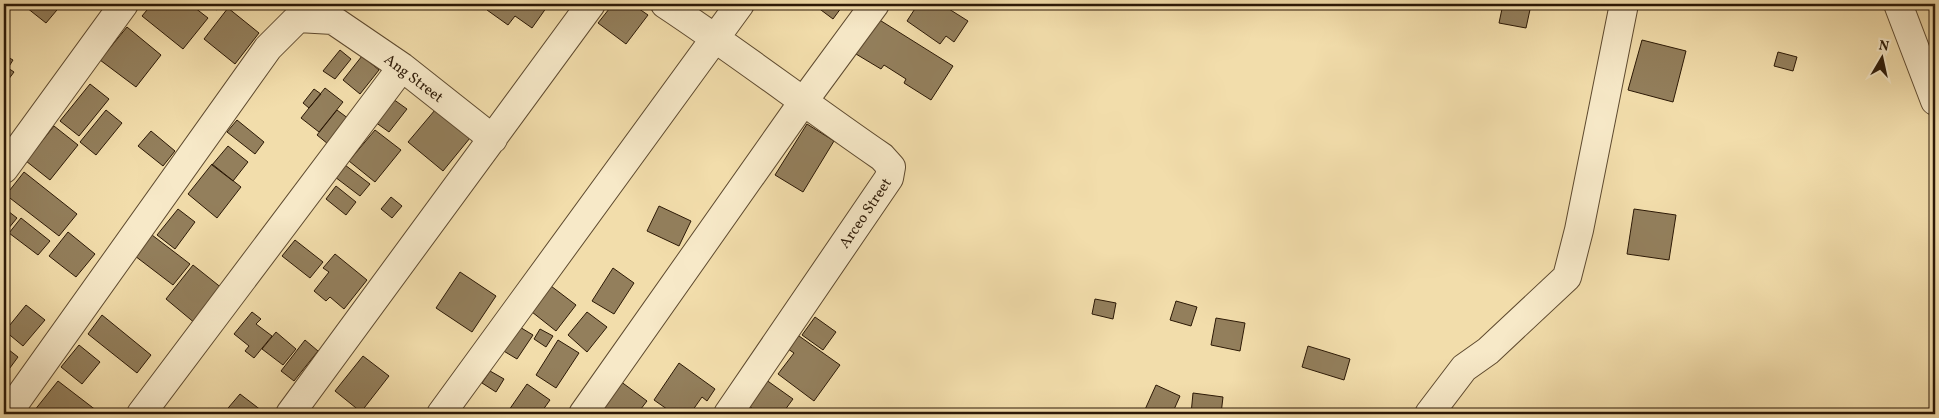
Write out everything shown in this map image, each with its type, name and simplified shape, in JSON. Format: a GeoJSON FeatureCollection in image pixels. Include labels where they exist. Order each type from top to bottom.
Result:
{"type":"FeatureCollection","features":[{"type":"Feature","properties":{"kind":"street"},"geometry":{"type":"LineString","coordinates":[[4,169],[124,4]]}},
{"type":"Feature","properties":{"kind":"street"},"geometry":{"type":"LineString","coordinates":[[290,414],[591,4]]}},
{"type":"Feature","properties":{"kind":"street","name":"Arceo Street"},"geometry":{"type":"LineString","coordinates":[[665,4],[716,37],[803,102],[882,157],[891,166],[891,173],[728,414]]}},
{"type":"Feature","properties":{"kind":"street"},"geometry":{"type":"LineString","coordinates":[[441,414],[740,4]]}},
{"type":"Feature","properties":{"kind":"street"},"geometry":{"type":"LineString","coordinates":[[583,414],[803,102],[875,4]]}},
{"type":"Feature","properties":{"kind":"street"},"geometry":{"type":"LineString","coordinates":[[1429,414],[1464,368],[1488,351],[1567,277],[1579,230],[1624,4]]}},
{"type":"Feature","properties":{"kind":"street"},"geometry":{"type":"LineString","coordinates":[[1898,4],[1935,101]]}},
{"type":"Feature","properties":{"kind":"street","name":"Ang Street"},"geometry":{"type":"LineString","coordinates":[[7,414],[268,48],[298,18],[333,20],[402,67],[493,139]]}},
{"type":"Feature","properties":{"kind":"street"},"geometry":{"type":"LineString","coordinates":[[141,414],[402,67]]}},
{"type":"Feature","properties":{"kind":"building"},"geometry":{"type":"Polygon","coordinates":[[[22,4],[62,4],[46,23],[22,4]]]}},
{"type":"Feature","properties":{"kind":"building"},"geometry":{"type":"Polygon","coordinates":[[[152,4],[190,4],[208,18],[183,49],[142,16],[152,4]]]}},
{"type":"Feature","properties":{"kind":"building"},"geometry":{"type":"Polygon","coordinates":[[[209,4],[223,4],[217,10],[209,4]]]}},
{"type":"Feature","properties":{"kind":"building"},"geometry":{"type":"Polygon","coordinates":[[[492,4],[549,4],[532,28],[515,16],[508,25],[487,10],[492,4]]]}},
{"type":"Feature","properties":{"kind":"building"},"geometry":{"type":"Polygon","coordinates":[[[613,4],[632,4],[648,15],[626,44],[598,23],[613,4]]]}},
{"type":"Feature","properties":{"kind":"building"},"geometry":{"type":"Polygon","coordinates":[[[813,4],[844,4],[833,19],[813,4]]]}},
{"type":"Feature","properties":{"kind":"building"},"geometry":{"type":"Polygon","coordinates":[[[918,4],[941,4],[968,21],[954,42],[946,36],[940,44],[907,21],[918,4]]]}},
{"type":"Feature","properties":{"kind":"building"},"geometry":{"type":"Polygon","coordinates":[[[1503,4],[1531,5],[1526,28],[1499,23],[1503,4]]]}},
{"type":"Feature","properties":{"kind":"building"},"geometry":{"type":"Polygon","coordinates":[[[228,8],[259,33],[235,64],[204,39],[228,8]]]}},
{"type":"Feature","properties":{"kind":"building"},"geometry":{"type":"Polygon","coordinates":[[[878,19],[953,66],[931,100],[904,83],[906,79],[884,65],[881,69],[856,54],[878,19]]]}},
{"type":"Feature","properties":{"kind":"building"},"geometry":{"type":"Polygon","coordinates":[[[127,27],[161,55],[136,87],[100,60],[127,27]]]}},
{"type":"Feature","properties":{"kind":"building"},"geometry":{"type":"Polygon","coordinates":[[[1642,40],[1686,51],[1673,102],[1628,90],[1642,40]]]}},
{"type":"Feature","properties":{"kind":"building"},"geometry":{"type":"Polygon","coordinates":[[[340,50],[351,59],[335,79],[323,71],[340,50]]]}},
{"type":"Feature","properties":{"kind":"building"},"geometry":{"type":"Polygon","coordinates":[[[1778,52],[1797,57],[1793,71],[1774,66],[1778,52]]]}},
{"type":"Feature","properties":{"kind":"building"},"geometry":{"type":"Polygon","coordinates":[[[4,55],[13,60],[8,68],[14,72],[8,80],[4,78],[4,55]]]}},
{"type":"Feature","properties":{"kind":"building"},"geometry":{"type":"Polygon","coordinates":[[[362,56],[379,70],[360,94],[343,80],[362,56]]]}},
{"type":"Feature","properties":{"kind":"building"},"geometry":{"type":"Polygon","coordinates":[[[90,84],[109,99],[79,136],[60,121],[90,84]]]}},
{"type":"Feature","properties":{"kind":"building"},"geometry":{"type":"Polygon","coordinates":[[[325,88],[343,102],[319,132],[301,118],[325,88]]]}},
{"type":"Feature","properties":{"kind":"building"},"geometry":{"type":"Polygon","coordinates":[[[314,89],[321,94],[309,108],[303,103],[314,89]]]}},
{"type":"Feature","properties":{"kind":"building"},"geometry":{"type":"Polygon","coordinates":[[[393,99],[407,109],[389,132],[375,122],[393,99]]]}},
{"type":"Feature","properties":{"kind":"building"},"geometry":{"type":"Polygon","coordinates":[[[106,110],[122,123],[96,155],[80,142],[106,110]]]}},
{"type":"Feature","properties":{"kind":"building"},"geometry":{"type":"Polygon","coordinates":[[[337,110],[349,119],[328,144],[317,135],[337,110]]]}},
{"type":"Feature","properties":{"kind":"building"},"geometry":{"type":"Polygon","coordinates":[[[435,110],[470,138],[443,171],[408,142],[435,110]]]}},
{"type":"Feature","properties":{"kind":"building"},"geometry":{"type":"Polygon","coordinates":[[[237,120],[264,142],[255,154],[227,132],[237,120]]]}},
{"type":"Feature","properties":{"kind":"building"},"geometry":{"type":"Polygon","coordinates":[[[807,124],[834,141],[803,192],[775,175],[807,124]]]}},
{"type":"Feature","properties":{"kind":"building"},"geometry":{"type":"Polygon","coordinates":[[[54,126],[78,145],[50,180],[26,161],[54,126]]]}},
{"type":"Feature","properties":{"kind":"building"},"geometry":{"type":"Polygon","coordinates":[[[375,130],[401,150],[375,182],[349,161],[375,130]]]}},
{"type":"Feature","properties":{"kind":"building"},"geometry":{"type":"Polygon","coordinates":[[[151,131],[175,151],[163,166],[138,146],[151,131]]]}},
{"type":"Feature","properties":{"kind":"building"},"geometry":{"type":"Polygon","coordinates":[[[228,146],[248,162],[233,181],[212,165],[228,146]]]}},
{"type":"Feature","properties":{"kind":"building"},"geometry":{"type":"Polygon","coordinates":[[[212,164],[241,187],[217,218],[188,194],[212,164]]]}},
{"type":"Feature","properties":{"kind":"building"},"geometry":{"type":"Polygon","coordinates":[[[345,165],[370,184],[360,196],[335,177],[345,165]]]}},
{"type":"Feature","properties":{"kind":"building"},"geometry":{"type":"Polygon","coordinates":[[[24,172],[77,214],[59,236],[6,195],[24,172]]]}},
{"type":"Feature","properties":{"kind":"building"},"geometry":{"type":"Polygon","coordinates":[[[336,186],[356,202],[346,215],[326,199],[336,186]]]}},
{"type":"Feature","properties":{"kind":"building"},"geometry":{"type":"Polygon","coordinates":[[[391,197],[402,206],[392,218],[381,209],[391,197]]]}},
{"type":"Feature","properties":{"kind":"building"},"geometry":{"type":"Polygon","coordinates":[[[659,206],[691,221],[679,246],[647,231],[659,206]]]}},
{"type":"Feature","properties":{"kind":"building"},"geometry":{"type":"Polygon","coordinates":[[[4,208],[17,218],[8,229],[4,226],[4,208]]]}},
{"type":"Feature","properties":{"kind":"building"},"geometry":{"type":"Polygon","coordinates":[[[178,209],[195,222],[175,249],[157,235],[178,209]]]}},
{"type":"Feature","properties":{"kind":"building"},"geometry":{"type":"Polygon","coordinates":[[[1634,209],[1676,215],[1669,260],[1627,254],[1634,209]]]}},
{"type":"Feature","properties":{"kind":"building"},"geometry":{"type":"Polygon","coordinates":[[[21,218],[50,241],[38,255],[9,233],[21,218]]]}},
{"type":"Feature","properties":{"kind":"building"},"geometry":{"type":"Polygon","coordinates":[[[68,232],[95,254],[76,277],[49,256],[68,232]]]}},
{"type":"Feature","properties":{"kind":"building"},"geometry":{"type":"Polygon","coordinates":[[[4,235],[10,241],[4,249],[4,235]]]}},
{"type":"Feature","properties":{"kind":"building"},"geometry":{"type":"Polygon","coordinates":[[[152,235],[190,264],[173,285],[135,256],[152,235]]]}},
{"type":"Feature","properties":{"kind":"building"},"geometry":{"type":"Polygon","coordinates":[[[295,240],[323,262],[310,278],[282,256],[295,240]]]}},
{"type":"Feature","properties":{"kind":"building"},"geometry":{"type":"Polygon","coordinates":[[[335,254],[367,280],[344,309],[330,297],[326,301],[314,291],[329,272],[323,268],[335,254]]]}},
{"type":"Feature","properties":{"kind":"building"},"geometry":{"type":"Polygon","coordinates":[[[193,265],[223,289],[196,324],[166,299],[193,265]]]}},
{"type":"Feature","properties":{"kind":"building"},"geometry":{"type":"Polygon","coordinates":[[[613,268],[634,283],[614,314],[592,301],[613,268]]]}},
{"type":"Feature","properties":{"kind":"building"},"geometry":{"type":"Polygon","coordinates":[[[460,272],[496,296],[472,332],[436,308],[460,272]]]}},
{"type":"Feature","properties":{"kind":"building"},"geometry":{"type":"Polygon","coordinates":[[[551,286],[576,305],[556,331],[532,312],[551,286]]]}},
{"type":"Feature","properties":{"kind":"building"},"geometry":{"type":"Polygon","coordinates":[[[1095,299],[1116,303],[1113,319],[1092,314],[1095,299]]]}},
{"type":"Feature","properties":{"kind":"building"},"geometry":{"type":"Polygon","coordinates":[[[1176,301],[1197,307],[1191,326],[1170,320],[1176,301]]]}},
{"type":"Feature","properties":{"kind":"building"},"geometry":{"type":"Polygon","coordinates":[[[26,305],[45,320],[23,346],[5,331],[26,305]]]}},
{"type":"Feature","properties":{"kind":"building"},"geometry":{"type":"Polygon","coordinates":[[[252,312],[261,319],[256,324],[272,336],[254,358],[245,351],[249,346],[234,334],[252,312]]]}},
{"type":"Feature","properties":{"kind":"building"},"geometry":{"type":"Polygon","coordinates":[[[587,312],[607,327],[587,352],[568,335],[587,312]]]}},
{"type":"Feature","properties":{"kind":"building"},"geometry":{"type":"Polygon","coordinates":[[[102,315],[151,355],[137,373],[88,334],[102,315]]]}},
{"type":"Feature","properties":{"kind":"building"},"geometry":{"type":"Polygon","coordinates":[[[815,317],[836,332],[823,350],[802,335],[815,317]]]}},
{"type":"Feature","properties":{"kind":"building"},"geometry":{"type":"Polygon","coordinates":[[[1216,318],[1245,323],[1240,351],[1211,345],[1216,318]]]}},
{"type":"Feature","properties":{"kind":"building"},"geometry":{"type":"Polygon","coordinates":[[[513,323],[533,335],[517,359],[497,347],[513,323]]]}},
{"type":"Feature","properties":{"kind":"building"},"geometry":{"type":"Polygon","coordinates":[[[540,329],[553,336],[546,347],[534,339],[540,329]]]}},
{"type":"Feature","properties":{"kind":"building"},"geometry":{"type":"Polygon","coordinates":[[[792,331],[840,365],[814,401],[778,374],[794,353],[782,345],[792,331]]]}},
{"type":"Feature","properties":{"kind":"building"},"geometry":{"type":"Polygon","coordinates":[[[276,332],[296,349],[283,365],[262,349],[276,332]]]}},
{"type":"Feature","properties":{"kind":"building"},"geometry":{"type":"Polygon","coordinates":[[[305,340],[318,351],[294,381],[281,371],[305,340]]]}},
{"type":"Feature","properties":{"kind":"building"},"geometry":{"type":"Polygon","coordinates":[[[558,340],[579,353],[556,388],[536,375],[558,340]]]}},
{"type":"Feature","properties":{"kind":"building"},"geometry":{"type":"Polygon","coordinates":[[[79,345],[100,362],[82,384],[61,367],[79,345]]]}},
{"type":"Feature","properties":{"kind":"building"},"geometry":{"type":"Polygon","coordinates":[[[4,346],[18,357],[4,376],[4,346]]]}},
{"type":"Feature","properties":{"kind":"building"},"geometry":{"type":"Polygon","coordinates":[[[1308,346],[1350,359],[1344,380],[1302,367],[1308,346]]]}},
{"type":"Feature","properties":{"kind":"building"},"geometry":{"type":"Polygon","coordinates":[[[363,356],[389,376],[361,412],[335,391],[363,356]]]}},
{"type":"Feature","properties":{"kind":"building"},"geometry":{"type":"Polygon","coordinates":[[[679,363],[715,389],[707,401],[702,397],[690,414],[674,414],[654,400],[679,363]]]}},
{"type":"Feature","properties":{"kind":"building"},"geometry":{"type":"Polygon","coordinates":[[[490,371],[504,379],[496,392],[482,383],[490,371]]]}},
{"type":"Feature","properties":{"kind":"building"},"geometry":{"type":"Polygon","coordinates":[[[762,377],[793,399],[782,414],[761,414],[744,403],[762,377]]]}},
{"type":"Feature","properties":{"kind":"building"},"geometry":{"type":"Polygon","coordinates":[[[58,381],[101,414],[38,414],[34,411],[58,381]]]}},
{"type":"Feature","properties":{"kind":"building"},"geometry":{"type":"Polygon","coordinates":[[[620,381],[647,401],[637,414],[596,414],[620,381]]]}},
{"type":"Feature","properties":{"kind":"building"},"geometry":{"type":"Polygon","coordinates":[[[527,384],[550,400],[540,414],[516,414],[509,410],[527,384]]]}},
{"type":"Feature","properties":{"kind":"building"},"geometry":{"type":"Polygon","coordinates":[[[1156,385],[1180,396],[1172,414],[1143,414],[1156,385]]]}},
{"type":"Feature","properties":{"kind":"building"},"geometry":{"type":"Polygon","coordinates":[[[1193,393],[1223,397],[1221,414],[1191,414],[1193,393]]]}},
{"type":"Feature","properties":{"kind":"building"},"geometry":{"type":"Polygon","coordinates":[[[240,394],[266,414],[223,414],[240,394]]]}}]}
